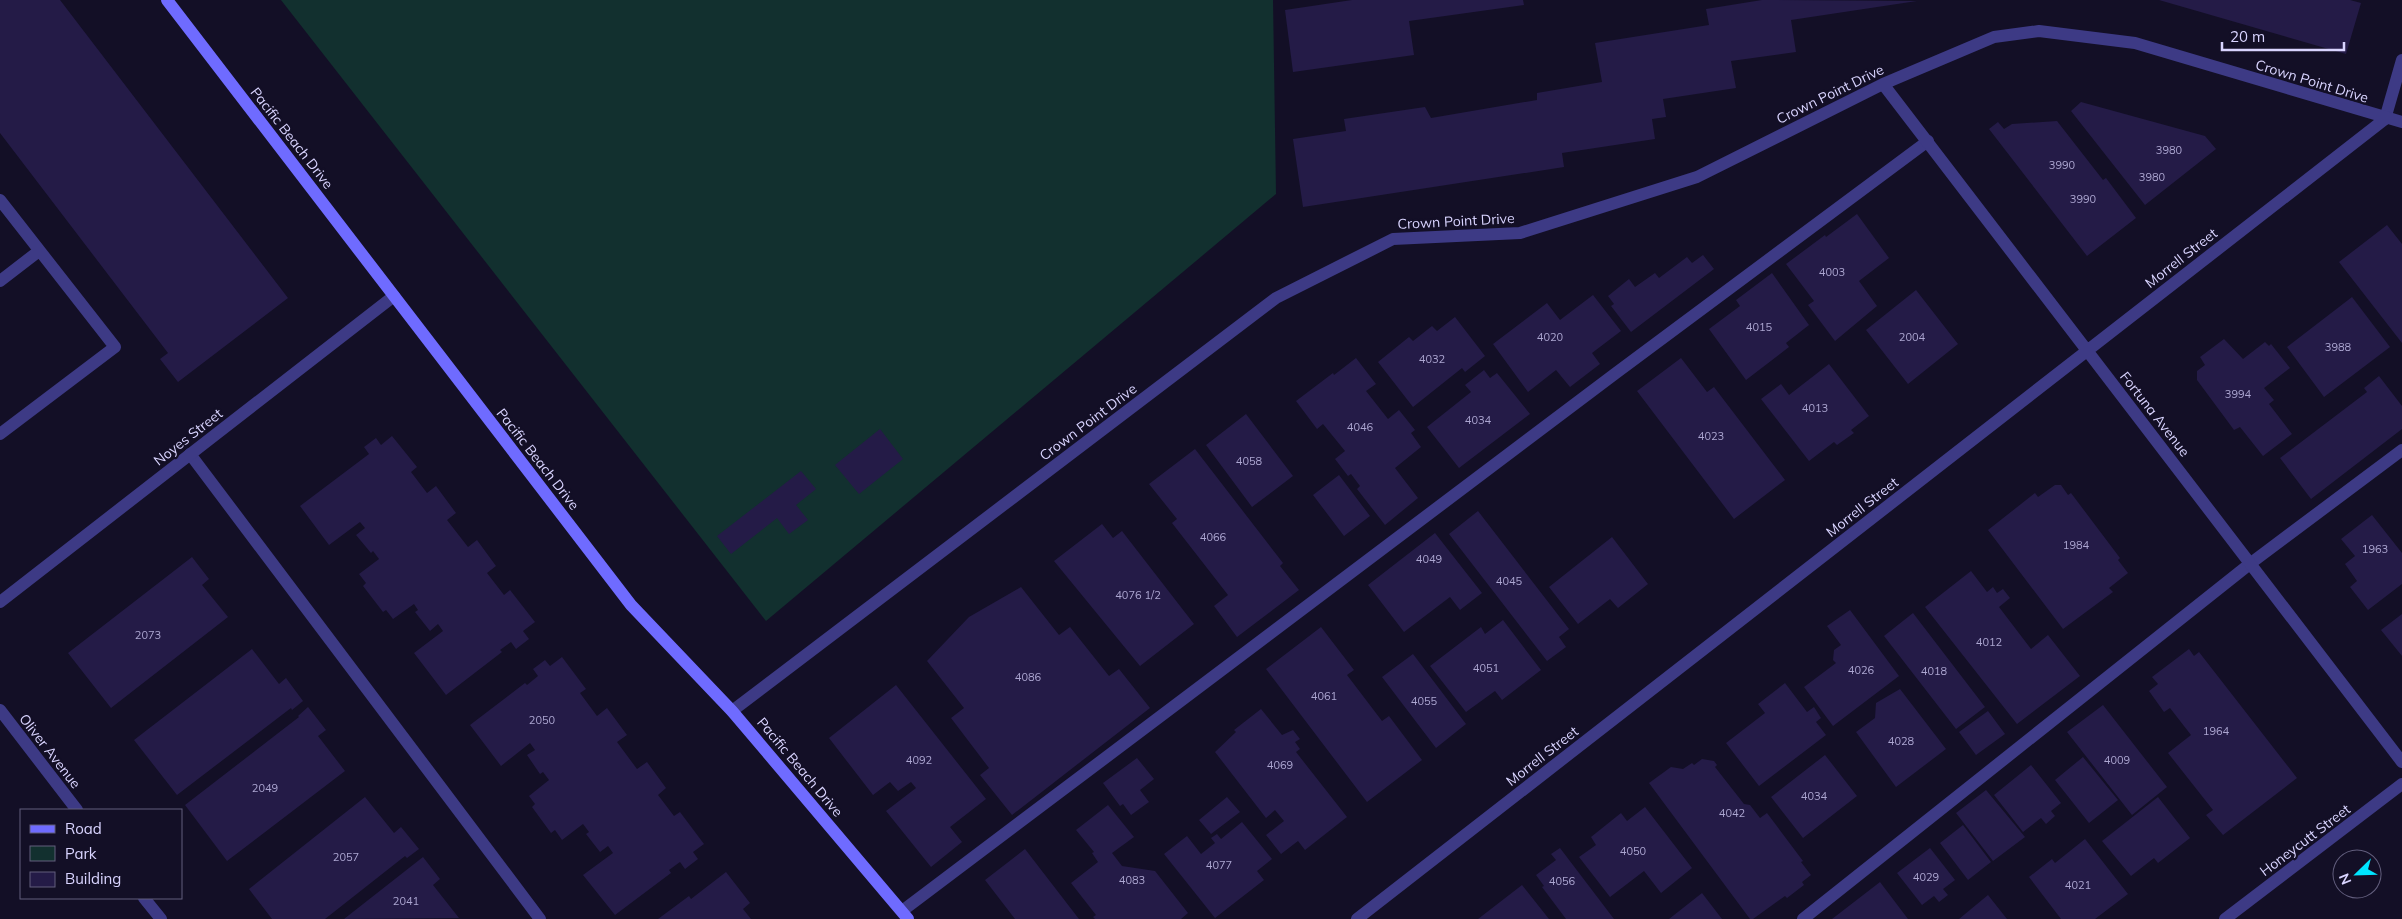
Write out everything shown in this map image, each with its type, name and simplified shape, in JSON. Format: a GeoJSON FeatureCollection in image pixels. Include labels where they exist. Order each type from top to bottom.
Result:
{"type":"FeatureCollection","features":[{"type":"Feature","properties":{"kind":"street","name":"Pacific Beach Drive"},"geometry":{"type":"LineString","coordinates":[[167,0],[631,605],[732,711],[905,915]]}},
{"type":"Feature","properties":{"kind":"street","name":"Crown Point Drive"},"geometry":{"type":"LineString","coordinates":[[732,711],[1276,298],[1393,239],[1520,233],[1697,177],[1884,84],[1994,37],[2039,31],[2135,43],[2385,119],[2402,122]]}},
{"type":"Feature","properties":{"kind":"street"},"geometry":{"type":"LineString","coordinates":[[2385,119],[2402,60]]}},
{"type":"Feature","properties":{"kind":"street","name":"Fortuna Avenue"},"geometry":{"type":"LineString","coordinates":[[1884,84],[2402,762]]}},
{"type":"Feature","properties":{"kind":"street","name":"Morrell Street"},"geometry":{"type":"LineString","coordinates":[[1358,919],[2385,119]]}},
{"type":"Feature","properties":{"kind":"street"},"geometry":{"type":"LineString","coordinates":[[905,915],[1608,379],[1928,141]]}},
{"type":"Feature","properties":{"kind":"street"},"geometry":{"type":"LineString","coordinates":[[0,200],[114,347],[0,434]]}},
{"type":"Feature","properties":{"kind":"street"},"geometry":{"type":"LineString","coordinates":[[0,281],[39,252]]}},
{"type":"Feature","properties":{"kind":"street","name":"Noyes Street"},"geometry":{"type":"LineString","coordinates":[[0,602],[394,296]]}},
{"type":"Feature","properties":{"kind":"street"},"geometry":{"type":"LineString","coordinates":[[1803,919],[2251,563],[2402,450]]}},
{"type":"Feature","properties":{"kind":"street"},"geometry":{"type":"LineString","coordinates":[[190,454],[540,919]]}},
{"type":"Feature","properties":{"kind":"street","name":"Oliver Avenue"},"geometry":{"type":"LineString","coordinates":[[0,710],[76,809]]}},
{"type":"Feature","properties":{"kind":"street","name":"Honeycutt Street"},"geometry":{"type":"LineString","coordinates":[[2225,919],[2402,784]]}},
{"type":"Feature","properties":{"kind":"street"},"geometry":{"type":"LineString","coordinates":[[145,899],[161,919]]}},
{"type":"Feature","properties":{"kind":"green space"},"geometry":{"type":"Polygon","coordinates":[[[281,0],[1273,0],[1276,194],[766,621],[281,0]]]}},
{"type":"Feature","properties":{"kind":"building"},"geometry":{"type":"Polygon","coordinates":[[[0,0],[60,0],[288,298],[178,382],[160,359],[168,353],[0,133],[0,0]]]}},
{"type":"Feature","properties":{"kind":"building"},"geometry":{"type":"Polygon","coordinates":[[[1352,0],[1523,0],[1524,5],[1409,21],[1414,55],[1293,72],[1285,10],[1352,0]]]}},
{"type":"Feature","properties":{"kind":"building"},"geometry":{"type":"Polygon","coordinates":[[[1762,0],[1917,1],[1791,20],[1796,52],[1731,61],[1736,88],[1663,99],[1666,117],[1652,119],[1655,139],[1562,153],[1564,167],[1303,207],[1293,139],[1346,131],[1344,119],[1425,107],[1431,118],[1537,100],[1537,93],[1602,82],[1595,43],[1709,25],[1706,9],[1762,0]]]}},
{"type":"Feature","properties":{"kind":"building"},"geometry":{"type":"Polygon","coordinates":[[[2159,0],[2350,0],[2361,3],[2346,54],[2159,0]]]}},
{"type":"Feature","properties":{"kind":"building"},"geometry":{"type":"Polygon","coordinates":[[[2081,102],[2205,136],[2216,149],[2145,205],[2071,111],[2081,102]]]}},
{"type":"Feature","properties":{"kind":"building"},"geometry":{"type":"Polygon","coordinates":[[[2057,121],[2103,180],[2106,178],[2136,218],[2087,256],[1989,129],[1998,122],[2004,129],[2012,124],[2057,121]]]}},
{"type":"Feature","properties":{"kind":"building"},"geometry":{"type":"Polygon","coordinates":[[[1857,214],[1889,258],[1859,281],[1877,306],[1835,341],[1808,305],[1814,301],[1786,264],[1857,214]]]}},
{"type":"Feature","properties":{"kind":"building"},"geometry":{"type":"Polygon","coordinates":[[[2387,225],[2402,244],[2402,343],[2339,262],[2387,225]]]}},
{"type":"Feature","properties":{"kind":"building"},"geometry":{"type":"Polygon","coordinates":[[[1703,255],[1714,269],[1631,332],[1611,306],[1614,304],[1608,296],[1629,279],[1635,287],[1655,273],[1659,278],[1687,257],[1692,263],[1703,255]]]}},
{"type":"Feature","properties":{"kind":"building"},"geometry":{"type":"Polygon","coordinates":[[[1772,273],[1809,325],[1786,343],[1789,347],[1746,380],[1709,329],[1740,306],[1736,300],[1772,273]]]}},
{"type":"Feature","properties":{"kind":"building"},"geometry":{"type":"Polygon","coordinates":[[[1916,290],[1958,344],[1908,384],[1866,330],[1916,290]]]}},
{"type":"Feature","properties":{"kind":"building"},"geometry":{"type":"Polygon","coordinates":[[[1593,295],[1621,331],[1592,353],[1600,364],[1570,387],[1556,370],[1528,392],[1493,344],[1547,303],[1560,320],[1593,295]]]}},
{"type":"Feature","properties":{"kind":"building"},"geometry":{"type":"Polygon","coordinates":[[[2352,297],[2390,347],[2324,397],[2287,347],[2352,297]]]}},
{"type":"Feature","properties":{"kind":"building"},"geometry":{"type":"Polygon","coordinates":[[[1455,317],[1485,356],[1465,372],[1462,368],[1413,407],[1378,362],[1409,337],[1413,341],[1432,326],[1437,331],[1455,317]]]}},
{"type":"Feature","properties":{"kind":"building"},"geometry":{"type":"Polygon","coordinates":[[[2224,339],[2243,359],[2265,342],[2269,346],[2271,344],[2290,368],[2264,388],[2274,400],[2269,404],[2292,434],[2263,456],[2240,427],[2234,430],[2197,380],[2197,371],[2205,365],[2200,357],[2224,339]]]}},
{"type":"Feature","properties":{"kind":"building"},"geometry":{"type":"Polygon","coordinates":[[[1356,358],[1376,384],[1366,391],[1388,419],[1399,410],[1415,430],[1411,433],[1421,447],[1395,468],[1418,498],[1385,525],[1357,489],[1360,486],[1351,474],[1348,476],[1335,459],[1345,451],[1323,424],[1317,429],[1296,401],[1356,358]]]}},
{"type":"Feature","properties":{"kind":"building"},"geometry":{"type":"Polygon","coordinates":[[[1681,358],[1707,392],[1714,387],[1785,480],[1734,519],[1637,391],[1681,358]]]}},
{"type":"Feature","properties":{"kind":"building"},"geometry":{"type":"Polygon","coordinates":[[[1829,364],[1869,416],[1851,430],[1854,433],[1837,445],[1834,442],[1809,461],[1761,399],[1781,384],[1789,395],[1829,364]]]}},
{"type":"Feature","properties":{"kind":"building"},"geometry":{"type":"Polygon","coordinates":[[[1484,370],[1490,378],[1497,373],[1530,414],[1459,468],[1427,427],[1471,392],[1465,385],[1484,370]]]}},
{"type":"Feature","properties":{"kind":"building"},"geometry":{"type":"Polygon","coordinates":[[[2379,376],[2402,406],[2402,429],[2311,499],[2280,458],[2367,392],[2364,388],[2379,376]]]}},
{"type":"Feature","properties":{"kind":"building"},"geometry":{"type":"Polygon","coordinates":[[[1246,414],[1293,476],[1252,507],[1206,445],[1246,414]]]}},
{"type":"Feature","properties":{"kind":"building"},"geometry":{"type":"Polygon","coordinates":[[[880,429],[903,459],[859,494],[835,465],[880,429]]]}},
{"type":"Feature","properties":{"kind":"building"},"geometry":{"type":"Polygon","coordinates":[[[392,436],[417,467],[411,472],[427,493],[436,486],[456,513],[447,520],[468,547],[477,540],[496,566],[487,573],[504,595],[510,590],[535,622],[523,631],[529,639],[516,649],[511,642],[500,650],[502,652],[446,695],[414,653],[443,631],[438,624],[430,631],[415,612],[418,610],[414,604],[393,619],[386,610],[383,612],[363,586],[366,583],[359,574],[379,559],[373,551],[371,553],[356,535],[365,528],[360,522],[329,545],[300,506],[369,454],[364,447],[376,438],[381,445],[392,436]]]}},
{"type":"Feature","properties":{"kind":"building"},"geometry":{"type":"Polygon","coordinates":[[[1195,449],[1283,563],[1280,566],[1299,590],[1237,637],[1214,606],[1228,595],[1172,523],[1177,519],[1149,484],[1195,449]]]}},
{"type":"Feature","properties":{"kind":"building"},"geometry":{"type":"Polygon","coordinates":[[[801,471],[816,489],[796,505],[808,520],[789,534],[777,518],[731,554],[717,536],[801,471]]]}},
{"type":"Feature","properties":{"kind":"building"},"geometry":{"type":"Polygon","coordinates":[[[1339,475],[1370,516],[1344,536],[1313,495],[1339,475]]]}},
{"type":"Feature","properties":{"kind":"building"},"geometry":{"type":"Polygon","coordinates":[[[2055,485],[2061,485],[2068,495],[2071,493],[2120,558],[2118,560],[2128,573],[2109,588],[2113,592],[2063,629],[1988,530],[2035,493],[2038,497],[2055,485]]]}},
{"type":"Feature","properties":{"kind":"building"},"geometry":{"type":"Polygon","coordinates":[[[1478,511],[1569,629],[1559,637],[1566,647],[1547,661],[1449,534],[1478,511]]]}},
{"type":"Feature","properties":{"kind":"building"},"geometry":{"type":"Polygon","coordinates":[[[2372,515],[2402,553],[2402,584],[2368,610],[2350,587],[2357,581],[2345,564],[2355,556],[2341,539],[2372,515]]]}},
{"type":"Feature","properties":{"kind":"building"},"geometry":{"type":"Polygon","coordinates":[[[1102,524],[1113,538],[1122,531],[1194,624],[1140,666],[1054,561],[1102,524]]]}},
{"type":"Feature","properties":{"kind":"building"},"geometry":{"type":"Polygon","coordinates":[[[1435,533],[1482,593],[1460,610],[1450,597],[1404,632],[1368,585],[1435,533]]]}},
{"type":"Feature","properties":{"kind":"building"},"geometry":{"type":"Polygon","coordinates":[[[1612,537],[1648,584],[1618,608],[1610,599],[1578,624],[1549,587],[1612,537]]]}},
{"type":"Feature","properties":{"kind":"building"},"geometry":{"type":"Polygon","coordinates":[[[192,557],[209,579],[202,585],[228,617],[111,708],[68,653],[192,557]]]}},
{"type":"Feature","properties":{"kind":"building"},"geometry":{"type":"Polygon","coordinates":[[[1971,571],[1987,592],[1993,587],[1997,593],[2003,589],[2010,598],[1999,607],[2031,649],[2048,635],[2080,676],[2017,724],[1925,607],[1971,571]]]}},
{"type":"Feature","properties":{"kind":"building"},"geometry":{"type":"Polygon","coordinates":[[[1021,587],[1059,635],[1070,627],[1109,676],[1119,669],[1150,708],[1012,815],[980,775],[989,768],[951,718],[964,708],[927,661],[969,617],[1021,587]]]}},
{"type":"Feature","properties":{"kind":"building"},"geometry":{"type":"Polygon","coordinates":[[[1850,610],[1899,676],[1833,726],[1804,687],[1836,663],[1833,660],[1834,650],[1841,645],[1827,626],[1850,610]]]}},
{"type":"Feature","properties":{"kind":"building"},"geometry":{"type":"Polygon","coordinates":[[[1913,613],[1985,707],[1956,729],[1884,636],[1913,613]]]}},
{"type":"Feature","properties":{"kind":"building"},"geometry":{"type":"Polygon","coordinates":[[[2402,614],[2402,656],[2381,630],[2402,614]]]}},
{"type":"Feature","properties":{"kind":"building"},"geometry":{"type":"Polygon","coordinates":[[[1503,620],[1541,670],[1502,700],[1495,691],[1466,712],[1430,666],[1481,627],[1485,634],[1503,620]]]}},
{"type":"Feature","properties":{"kind":"building"},"geometry":{"type":"Polygon","coordinates":[[[1321,627],[1354,670],[1347,675],[1382,721],[1389,716],[1422,760],[1367,802],[1266,669],[1321,627]]]}},
{"type":"Feature","properties":{"kind":"building"},"geometry":{"type":"Polygon","coordinates":[[[252,649],[279,684],[286,678],[303,701],[292,710],[291,708],[177,795],[134,740],[252,649]]]}},
{"type":"Feature","properties":{"kind":"building"},"geometry":{"type":"Polygon","coordinates":[[[2189,649],[2194,656],[2199,652],[2297,778],[2223,835],[2206,815],[2213,810],[2168,753],[2191,735],[2170,708],[2164,712],[2149,691],[2158,684],[2152,677],[2189,649]]]}},
{"type":"Feature","properties":{"kind":"building"},"geometry":{"type":"Polygon","coordinates":[[[1413,654],[1466,724],[1436,748],[1382,677],[1413,654]]]}},
{"type":"Feature","properties":{"kind":"building"},"geometry":{"type":"Polygon","coordinates":[[[562,657],[586,689],[580,693],[597,716],[607,708],[627,735],[617,742],[637,769],[647,762],[666,788],[658,795],[674,816],[680,812],[704,844],[693,852],[698,859],[685,869],[680,862],[669,870],[671,873],[615,915],[583,875],[613,853],[608,846],[600,852],[586,834],[589,832],[583,824],[562,840],[555,830],[551,833],[532,807],[535,804],[529,796],[549,780],[543,772],[540,774],[527,755],[535,750],[530,743],[501,766],[470,725],[525,683],[527,685],[538,676],[533,669],[545,660],[550,666],[562,657]]]}},
{"type":"Feature","properties":{"kind":"building"},"geometry":{"type":"Polygon","coordinates":[[[1785,683],[1807,712],[1814,707],[1821,718],[1816,722],[1826,735],[1759,786],[1726,743],[1765,713],[1758,704],[1785,683]]]}},
{"type":"Feature","properties":{"kind":"building"},"geometry":{"type":"Polygon","coordinates":[[[896,685],[986,799],[950,827],[962,842],[931,867],[886,811],[916,788],[911,782],[898,791],[890,782],[873,795],[829,738],[896,685]]]}},
{"type":"Feature","properties":{"kind":"building"},"geometry":{"type":"Polygon","coordinates":[[[1900,689],[1946,749],[1896,787],[1856,732],[1875,718],[1876,703],[1900,689]]]}},
{"type":"Feature","properties":{"kind":"building"},"geometry":{"type":"Polygon","coordinates":[[[2103,705],[2167,787],[2132,815],[2067,732],[2103,705]]]}},
{"type":"Feature","properties":{"kind":"building"},"geometry":{"type":"Polygon","coordinates":[[[308,707],[326,730],[318,736],[345,771],[227,861],[185,805],[299,717],[308,707]]]}},
{"type":"Feature","properties":{"kind":"building"},"geometry":{"type":"Polygon","coordinates":[[[1261,709],[1282,735],[1293,730],[1300,739],[1295,742],[1300,749],[1296,752],[1347,817],[1305,850],[1298,841],[1281,854],[1266,835],[1284,821],[1275,810],[1266,818],[1215,752],[1236,732],[1234,730],[1261,709]]]}},
{"type":"Feature","properties":{"kind":"building"},"geometry":{"type":"Polygon","coordinates":[[[1988,711],[2005,734],[1976,755],[1959,732],[1988,711]]]}},
{"type":"Feature","properties":{"kind":"building"},"geometry":{"type":"Polygon","coordinates":[[[1825,755],[1857,796],[1803,838],[1771,797],[1825,755]]]}},
{"type":"Feature","properties":{"kind":"building"},"geometry":{"type":"Polygon","coordinates":[[[2083,757],[2118,800],[2089,823],[2055,780],[2083,757]]]}},
{"type":"Feature","properties":{"kind":"building"},"geometry":{"type":"Polygon","coordinates":[[[1137,758],[1154,779],[1140,790],[1149,802],[1131,815],[1123,804],[1120,806],[1103,783],[1137,758]]]}},
{"type":"Feature","properties":{"kind":"building"},"geometry":{"type":"Polygon","coordinates":[[[1702,759],[1714,761],[1717,765],[1715,767],[1744,804],[1750,805],[1760,818],[1767,813],[1803,861],[1801,862],[1811,875],[1802,882],[1804,885],[1787,898],[1785,896],[1753,919],[1750,919],[1649,783],[1671,767],[1683,769],[1692,763],[1694,765],[1702,759]]]}},
{"type":"Feature","properties":{"kind":"building"},"geometry":{"type":"Polygon","coordinates":[[[2031,765],[2061,803],[2051,811],[2055,816],[2046,824],[2041,818],[2023,832],[1994,795],[2031,765]]]}},
{"type":"Feature","properties":{"kind":"building"},"geometry":{"type":"Polygon","coordinates":[[[1986,790],[2025,837],[1993,861],[1956,813],[1986,790]]]}},
{"type":"Feature","properties":{"kind":"building"},"geometry":{"type":"Polygon","coordinates":[[[365,797],[394,833],[401,827],[419,849],[407,858],[405,856],[325,919],[272,919],[249,889],[365,797]]]}},
{"type":"Feature","properties":{"kind":"building"},"geometry":{"type":"Polygon","coordinates":[[[1227,797],[1240,812],[1211,834],[1199,820],[1227,797]]]}},
{"type":"Feature","properties":{"kind":"building"},"geometry":{"type":"Polygon","coordinates":[[[2158,797],[2190,838],[2158,863],[2154,858],[2131,876],[2102,841],[2158,797]]]}},
{"type":"Feature","properties":{"kind":"building"},"geometry":{"type":"Polygon","coordinates":[[[1108,805],[1134,837],[1112,853],[1122,866],[1155,871],[1188,913],[1181,919],[1095,919],[1093,917],[1096,915],[1071,883],[1098,862],[1092,853],[1094,852],[1076,830],[1108,805]]]}},
{"type":"Feature","properties":{"kind":"building"},"geometry":{"type":"Polygon","coordinates":[[[1645,807],[1692,868],[1661,893],[1644,871],[1610,897],[1579,857],[1596,845],[1591,837],[1621,813],[1627,821],[1645,807]]]}},
{"type":"Feature","properties":{"kind":"building"},"geometry":{"type":"Polygon","coordinates":[[[1242,822],[1272,859],[1257,871],[1264,880],[1215,918],[1164,854],[1187,836],[1201,854],[1215,843],[1211,838],[1217,834],[1221,839],[1242,822]]]}},
{"type":"Feature","properties":{"kind":"building"},"geometry":{"type":"Polygon","coordinates":[[[1963,825],[1991,862],[1968,880],[1940,843],[1963,825]]]}},
{"type":"Feature","properties":{"kind":"building"},"geometry":{"type":"Polygon","coordinates":[[[2085,839],[2128,894],[2095,919],[2061,919],[2029,877],[2052,859],[2055,863],[2085,839]]]}},
{"type":"Feature","properties":{"kind":"building"},"geometry":{"type":"Polygon","coordinates":[[[1560,848],[1614,919],[1566,919],[1542,887],[1544,886],[1536,875],[1556,860],[1551,854],[1560,848]]]}},
{"type":"Feature","properties":{"kind":"building"},"geometry":{"type":"Polygon","coordinates":[[[1930,848],[1955,880],[1943,889],[1948,895],[1939,902],[1934,896],[1922,905],[1897,873],[1930,848]]]}},
{"type":"Feature","properties":{"kind":"building"},"geometry":{"type":"Polygon","coordinates":[[[1025,849],[1079,919],[1015,919],[985,880],[1025,849]]]}},
{"type":"Feature","properties":{"kind":"building"},"geometry":{"type":"Polygon","coordinates":[[[423,857],[440,879],[433,885],[459,918],[344,919],[423,857]]]}},
{"type":"Feature","properties":{"kind":"building"},"geometry":{"type":"Polygon","coordinates":[[[726,872],[750,903],[743,909],[751,919],[658,919],[689,896],[691,899],[726,872]]]}},
{"type":"Feature","properties":{"kind":"building"},"geometry":{"type":"Polygon","coordinates":[[[1880,882],[1908,919],[1832,919],[1880,882]]]}},
{"type":"Feature","properties":{"kind":"building"},"geometry":{"type":"Polygon","coordinates":[[[1522,885],[1549,919],[1478,919],[1522,885]]]}},
{"type":"Feature","properties":{"kind":"building"},"geometry":{"type":"Polygon","coordinates":[[[1702,893],[1722,919],[1669,919],[1702,893]]]}},
{"type":"Feature","properties":{"kind":"building"},"geometry":{"type":"Polygon","coordinates":[[[1988,895],[2007,919],[1959,919],[1988,895]]]}}]}
